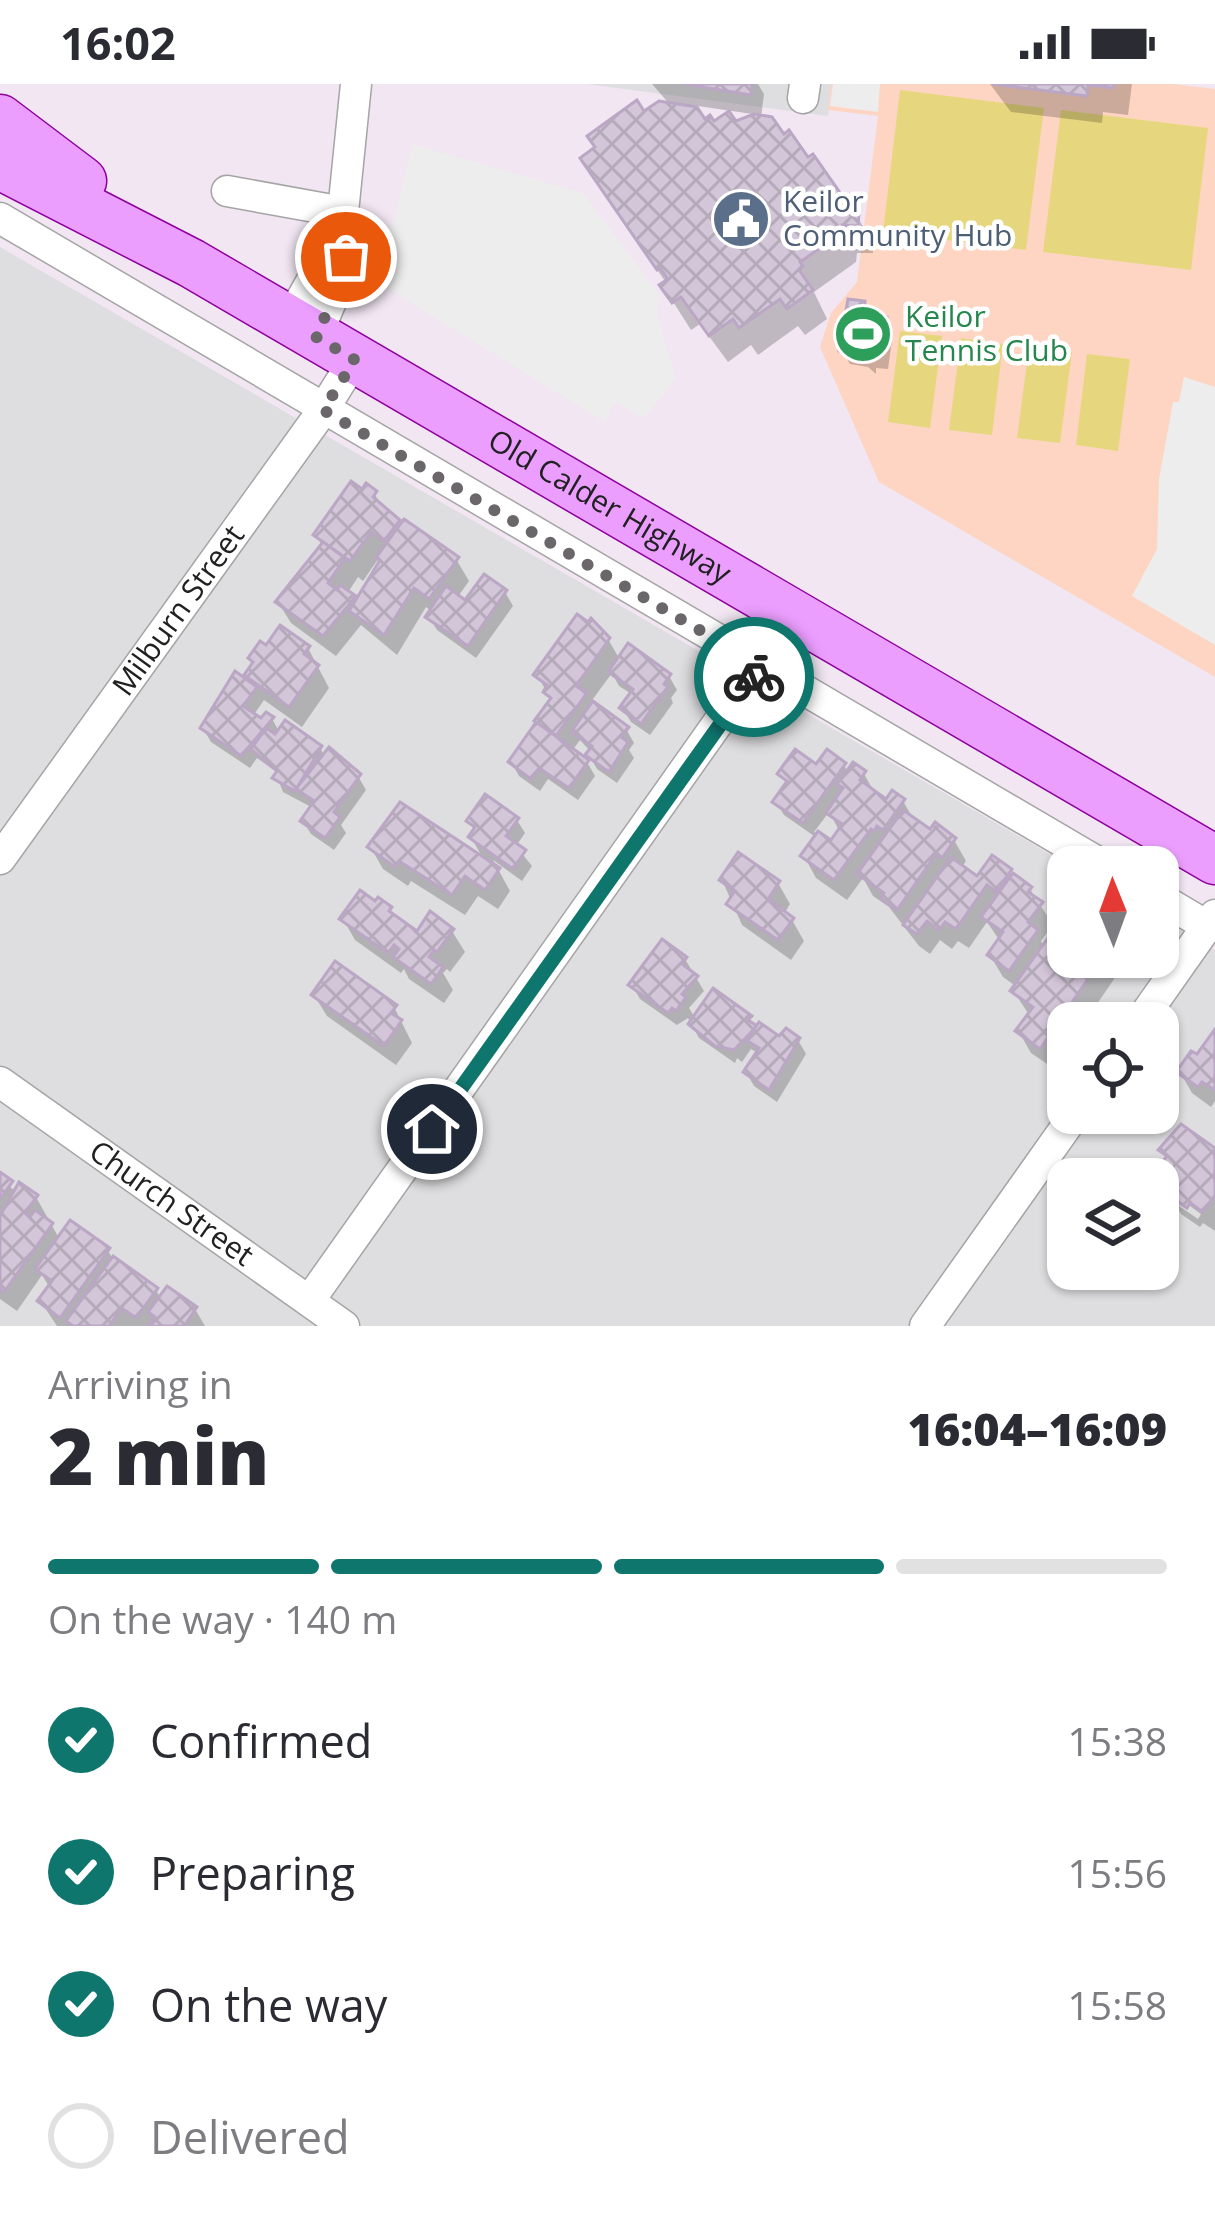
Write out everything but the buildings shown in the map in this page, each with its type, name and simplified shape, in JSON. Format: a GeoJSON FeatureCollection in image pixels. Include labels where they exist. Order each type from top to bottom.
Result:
{"type":"FeatureCollection","features":[{"type":"Feature","properties":{"kind":"main road","name":"Old Calder Highway"},"geometry":{"type":"LineString","coordinates":[[0,119],[191,263]]}},
{"type":"Feature","properties":{"kind":"main road","name":"Old Calder Highway"},"geometry":{"type":"LineString","coordinates":[[0,165],[191,263],[1215,860]]}},
{"type":"Feature","properties":{"kind":"street","name":"Milburn Street"},"geometry":{"type":"LineString","coordinates":[[0,859],[323,410],[324,259],[344,212],[356,84]]}},
{"type":"Feature","properties":{"kind":"street"},"geometry":{"type":"LineString","coordinates":[[227,191],[344,212]]}},
{"type":"Feature","properties":{"kind":"street"},"geometry":{"type":"LineString","coordinates":[[0,218],[1070,846]]}},
{"type":"Feature","properties":{"kind":"street"},"geometry":{"type":"LineString","coordinates":[[309,1301],[795,614]]}},
{"type":"Feature","properties":{"kind":"street"},"geometry":{"type":"LineString","coordinates":[[1154,1002],[1212,921],[1179,906]]}},
{"type":"Feature","properties":{"kind":"street","name":"Church Street"},"geometry":{"type":"LineString","coordinates":[[0,1082],[344,1326]]}},
{"type":"Feature","properties":{"kind":"street"},"geometry":{"type":"LineString","coordinates":[[926,1326],[1061,1134]]}},
{"type":"Feature","properties":{"kind":"shaded area"},"geometry":{"type":"Polygon","coordinates":[[[587,84],[831,84],[828,116],[587,84]]]}},
{"type":"Feature","properties":{"kind":"shaded area"},"geometry":{"type":"Polygon","coordinates":[[[831,84],[1173,84],[1215,89],[1215,677],[879,482],[820,347],[831,313],[857,282],[878,116],[828,110],[831,84]]]}},
{"type":"Feature","properties":{"kind":"shaded area"},"geometry":{"type":"Polygon","coordinates":[[[833,84],[880,84],[878,112],[830,106],[833,84]]]}},
{"type":"Feature","properties":{"kind":"shaded area"},"geometry":{"type":"Polygon","coordinates":[[[900,90],[1044,108],[1026,250],[883,232],[900,90]]]}},
{"type":"Feature","properties":{"kind":"shaded area"},"geometry":{"type":"Polygon","coordinates":[[[1061,110],[1208,128],[1191,270],[1043,252],[1061,110]]]}},
{"type":"Feature","properties":{"kind":"shaded area"},"geometry":{"type":"Polygon","coordinates":[[[412,144],[583,193],[660,296],[657,316],[676,378],[644,418],[615,402],[605,422],[377,282],[412,144]]]}},
{"type":"Feature","properties":{"kind":"shaded area"},"geometry":{"type":"Polygon","coordinates":[[[0,247],[1047,853],[1047,978],[1179,978],[1179,929],[1215,950],[1215,1326],[0,1326],[0,247]]]}},
{"type":"Feature","properties":{"kind":"shaded area"},"geometry":{"type":"Polygon","coordinates":[[[900,331],[942,336],[930,428],[888,422],[900,331]]]}},
{"type":"Feature","properties":{"kind":"shaded area"},"geometry":{"type":"Polygon","coordinates":[[[961,338],[1003,344],[992,435],[949,430],[961,338]]]}},
{"type":"Feature","properties":{"kind":"shaded area"},"geometry":{"type":"Polygon","coordinates":[[[1029,347],[1072,352],[1060,443],[1017,438],[1029,347]]]}},
{"type":"Feature","properties":{"kind":"shaded area"},"geometry":{"type":"Polygon","coordinates":[[[1087,354],[1130,359],[1118,451],[1076,445],[1087,354]]]}},
{"type":"Feature","properties":{"kind":"shaded area"},"geometry":{"type":"Polygon","coordinates":[[[1184,377],[1215,387],[1215,645],[1132,596],[1157,549],[1159,479],[1173,402],[1179,402],[1184,377]]]}},
{"type":"Feature","properties":{"kind":"way so far"},"geometry":{"type":"LineString","coordinates":[[346,257],[316,337],[355,360],[323,410],[761,666],[754,677]]}},
{"type":"Feature","properties":{"kind":"place","name":"Keilor Community Hub"},"geometry":{"type":"Point","coordinates":[741,219]}},
{"type":"Feature","properties":{"kind":"place","name":"Keilor Tennis Club"},"geometry":{"type":"Point","coordinates":[863,334]}},
{"type":"Feature","properties":{"kind":"route"},"geometry":{"type":"LineString","coordinates":[[432,1129],[754,677]]}}]}
